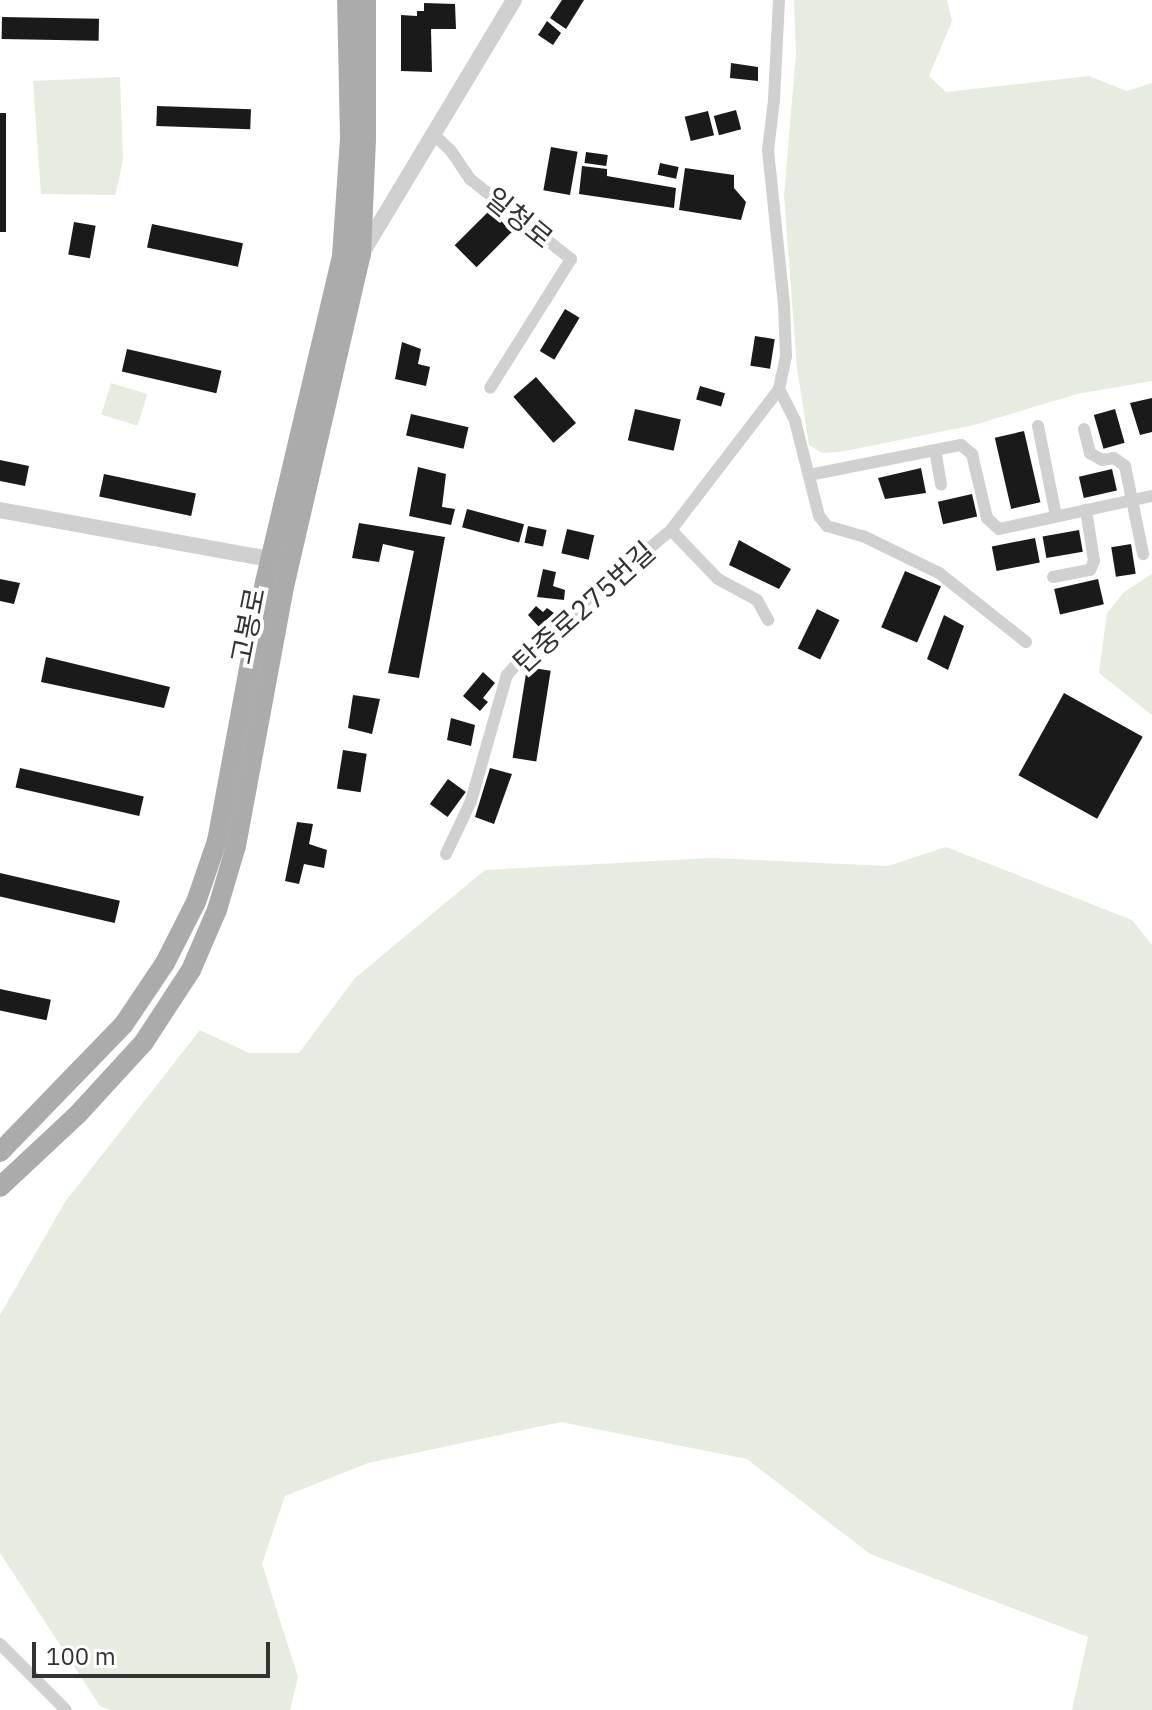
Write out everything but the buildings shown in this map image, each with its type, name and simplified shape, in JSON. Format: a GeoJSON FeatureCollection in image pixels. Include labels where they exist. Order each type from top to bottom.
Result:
{"type":"FeatureCollection","features":[{"type":"Feature","properties":{"kind":"main road","name":"고봉로"},"geometry":{"type":"LineString","coordinates":[[0,1152],[124,1024],[165,963],[196,902],[217,841],[280,561],[342,256],[350,138],[347,0]]}},
{"type":"Feature","properties":{"kind":"main road","name":"고봉로"},"geometry":{"type":"LineString","coordinates":[[0,1187],[113,1077],[144,1042],[191,970],[217,910],[236,846],[280,561],[361,254],[366,139],[366,0]]}},
{"type":"Feature","properties":{"kind":"street"},"geometry":{"type":"LineString","coordinates":[[361,254],[514,0]]}},
{"type":"Feature","properties":{"kind":"street","name":"탄중로275번길"},"geometry":{"type":"LineString","coordinates":[[446,854],[471,801],[507,675],[537,641],[671,530],[779,389],[786,356],[784,304],[768,150],[779,0]]}},
{"type":"Feature","properties":{"kind":"street","name":"일청로"},"geometry":{"type":"LineString","coordinates":[[433,134],[451,151],[470,179],[571,259],[490,388]]}},
{"type":"Feature","properties":{"kind":"street"},"geometry":{"type":"LineString","coordinates":[[779,389],[795,421],[819,516],[827,526],[863,536],[939,573],[1026,642]]}},
{"type":"Feature","properties":{"kind":"street"},"geometry":{"type":"LineString","coordinates":[[1038,426],[1056,516]]}},
{"type":"Feature","properties":{"kind":"street"},"geometry":{"type":"LineString","coordinates":[[1084,429],[1090,453],[1102,460],[1114,458],[1125,466],[1143,554]]}},
{"type":"Feature","properties":{"kind":"street"},"geometry":{"type":"LineString","coordinates":[[809,475],[961,445],[972,454],[987,518],[999,529],[1152,496]]}},
{"type":"Feature","properties":{"kind":"street"},"geometry":{"type":"LineString","coordinates":[[935,450],[941,484]]}},
{"type":"Feature","properties":{"kind":"street"},"geometry":{"type":"LineString","coordinates":[[0,510],[280,561]]}},
{"type":"Feature","properties":{"kind":"street"},"geometry":{"type":"LineString","coordinates":[[1053,577],[1090,570],[1094,561],[1086,510]]}},
{"type":"Feature","properties":{"kind":"street"},"geometry":{"type":"LineString","coordinates":[[671,530],[718,579],[757,600],[768,620]]}},
{"type":"Feature","properties":{"kind":"street"},"geometry":{"type":"LineString","coordinates":[[0,1644],[66,1710]]}},
{"type":"Feature","properties":{"kind":"shaded area"},"geometry":{"type":"Polygon","coordinates":[[[794,0],[947,0],[952,21],[929,76],[946,92],[1089,76],[1127,91],[1152,83],[1152,381],[1077,394],[974,425],[840,452],[822,453],[809,445],[797,368],[784,196],[796,53],[794,0]]]}},
{"type":"Feature","properties":{"kind":"shaded area"},"geometry":{"type":"Polygon","coordinates":[[[120,77],[123,161],[115,195],[41,194],[33,81],[120,77]]]}},
{"type":"Feature","properties":{"kind":"shaded area"},"geometry":{"type":"Polygon","coordinates":[[[111,383],[147,394],[138,426],[101,415],[111,383]]]}},
{"type":"Feature","properties":{"kind":"shaded area"},"geometry":{"type":"Polygon","coordinates":[[[1152,574],[1152,715],[1099,673],[1107,613],[1124,592],[1152,574]]]}},
{"type":"Feature","properties":{"kind":"shaded area"},"geometry":{"type":"Polygon","coordinates":[[[946,847],[1132,920],[1152,945],[1152,1710],[1072,1710],[1088,1637],[870,1554],[747,1459],[561,1422],[368,1463],[285,1496],[262,1564],[298,1677],[290,1710],[111,1710],[100,1706],[0,1553],[0,1315],[65,1202],[200,1030],[249,1053],[299,1053],[355,978],[485,870],[712,858],[888,866],[946,847]]]}}]}
